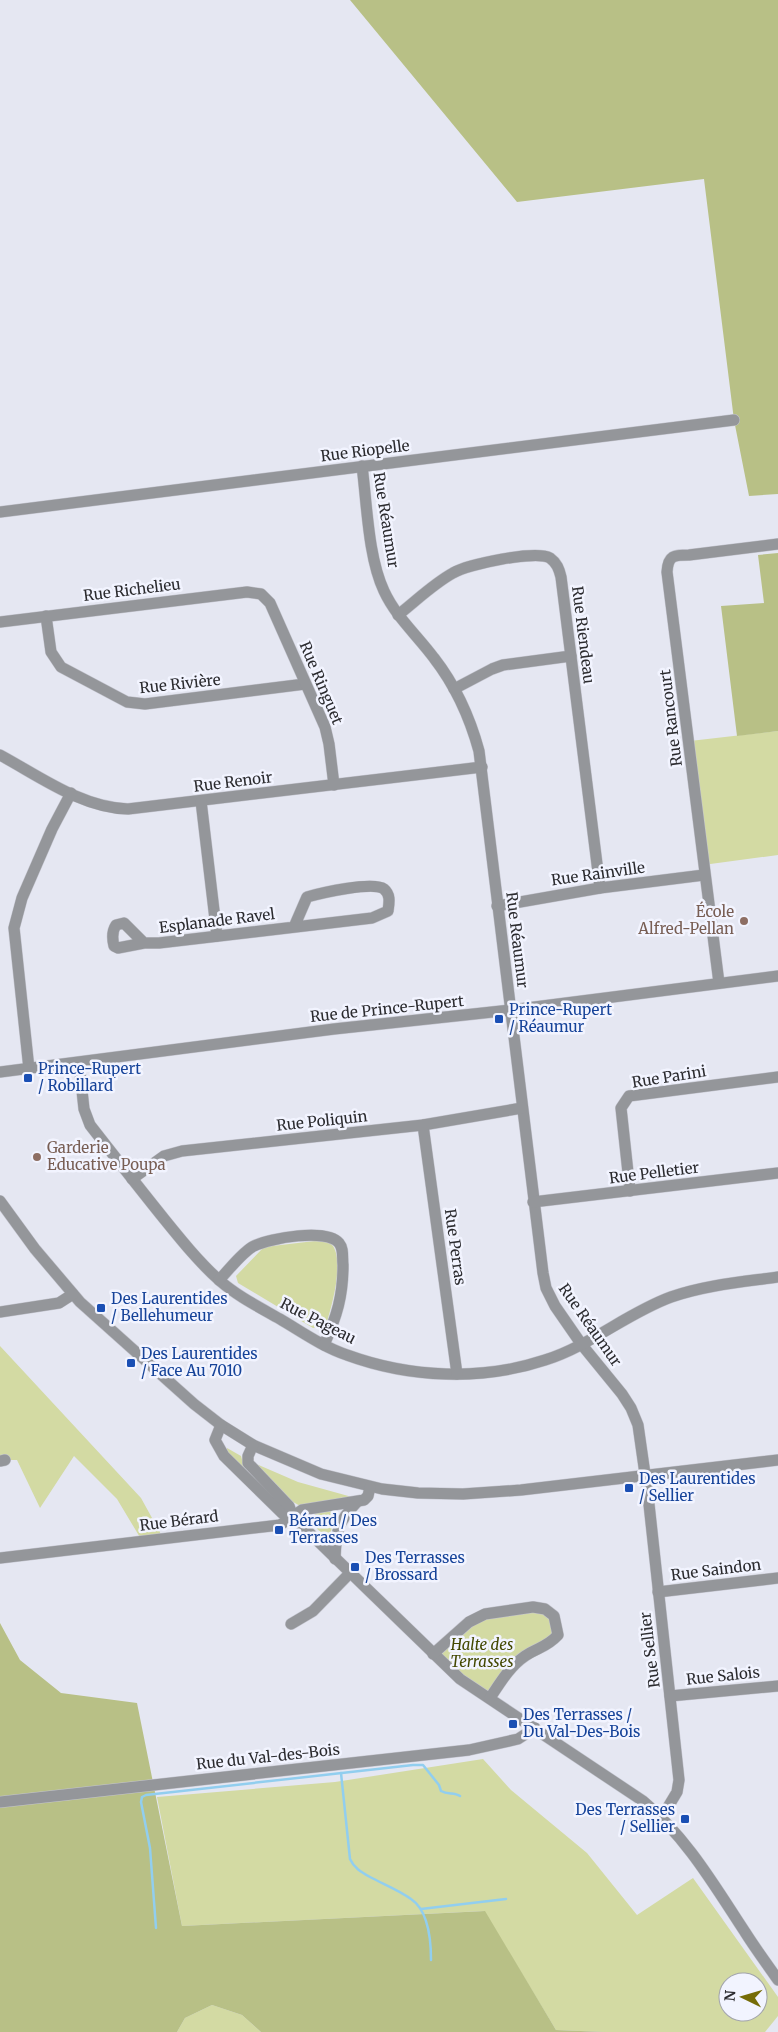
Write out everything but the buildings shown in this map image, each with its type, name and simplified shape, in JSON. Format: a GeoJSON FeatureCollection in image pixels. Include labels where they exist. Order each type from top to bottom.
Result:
{"type":"FeatureCollection","features":[{"type":"Feature","properties":{"kind":"street","name":"Rue Riopelle"},"geometry":{"type":"LineString","coordinates":[[0,512],[734,420]]}},
{"type":"Feature","properties":{"kind":"street","name":"Rue Réaumur"},"geometry":{"type":"LineString","coordinates":[[362,466],[376,569],[383,589],[398,615],[434,657],[454,689],[476,739],[482,767],[533,1202],[546,1288],[555,1306],[582,1345],[631,1408],[639,1432],[645,1476]]}},
{"type":"Feature","properties":{"kind":"street","name":"Rue Rancourt"},"geometry":{"type":"LineString","coordinates":[[719,983],[667,572],[668,564],[672,557],[678,555],[778,544]]}},
{"type":"Feature","properties":{"kind":"street","name":"Rue Riendeau"},"geometry":{"type":"LineString","coordinates":[[398,615],[442,579],[462,568],[483,562],[538,556],[549,557],[558,566],[561,577],[600,888]]}},
{"type":"Feature","properties":{"kind":"street","name":"Rue Richelieu"},"geometry":{"type":"LineString","coordinates":[[0,622],[247,592],[254,592],[266,598]]}},
{"type":"Feature","properties":{"kind":"street","name":"Rue Ringuet"},"geometry":{"type":"LineString","coordinates":[[266,598],[327,736],[334,784]]}},
{"type":"Feature","properties":{"kind":"street","name":"Rue Rivière"},"geometry":{"type":"LineString","coordinates":[[46,616],[51,652],[60,667],[127,702],[145,704],[305,684]]}},
{"type":"Feature","properties":{"kind":"street"},"geometry":{"type":"LineString","coordinates":[[454,689],[492,668],[571,656]]}},
{"type":"Feature","properties":{"kind":"street","name":"Rue Renoir"},"geometry":{"type":"LineString","coordinates":[[0,755],[70,793],[93,803],[116,809],[201,801],[482,767]]}},
{"type":"Feature","properties":{"kind":"street"},"geometry":{"type":"LineString","coordinates":[[29,1068],[14,928],[22,898],[70,793]]}},
{"type":"Feature","properties":{"kind":"street"},"geometry":{"type":"LineString","coordinates":[[201,801],[217,936]]}},
{"type":"Feature","properties":{"kind":"street","name":"Rue Rainville"},"geometry":{"type":"LineString","coordinates":[[497,906],[600,888],[704,875]]}},
{"type":"Feature","properties":{"kind":"street","name":"Esplanade Ravel"},"geometry":{"type":"LineString","coordinates":[[144,943],[159,944],[372,918],[388,911],[390,901],[388,893],[383,888],[374,886],[327,891],[307,897],[294,927]]}},
{"type":"Feature","properties":{"kind":"street","name":"Rue de Prince-Rupert"},"geometry":{"type":"LineString","coordinates":[[0,1072],[334,1029],[511,1010],[778,976]]}},
{"type":"Feature","properties":{"kind":"street","name":"Rue Pageau"},"geometry":{"type":"LineString","coordinates":[[79,1062],[84,1109],[90,1125],[198,1259],[218,1280],[232,1291],[324,1345],[347,1355],[393,1368],[457,1374],[505,1370],[544,1361],[572,1351],[624,1320],[670,1298],[705,1287],[778,1278]]}},
{"type":"Feature","properties":{"kind":"street","name":"Rue Parini"},"geometry":{"type":"LineString","coordinates":[[630,1191],[622,1108],[629,1096],[778,1077]]}},
{"type":"Feature","properties":{"kind":"street","name":"Rue Poliquin"},"geometry":{"type":"LineString","coordinates":[[132,1179],[164,1156],[182,1151],[423,1125],[522,1108]]}},
{"type":"Feature","properties":{"kind":"street","name":"Rue Perras"},"geometry":{"type":"LineString","coordinates":[[423,1125],[457,1374]]}},
{"type":"Feature","properties":{"kind":"street","name":"Rue Pelletier"},"geometry":{"type":"LineString","coordinates":[[533,1202],[778,1173]]}},
{"type":"Feature","properties":{"kind":"street"},"geometry":{"type":"LineString","coordinates":[[0,1200],[31,1243],[72,1294],[155,1371],[221,1425],[253,1445],[274,1456],[321,1474],[370,1487],[418,1493],[468,1494],[778,1460]]}},
{"type":"Feature","properties":{"kind":"street"},"geometry":{"type":"LineString","coordinates":[[218,1280],[253,1246],[275,1239],[320,1235],[332,1237],[338,1242],[342,1250],[343,1279],[338,1315],[324,1345]]}},
{"type":"Feature","properties":{"kind":"street"},"geometry":{"type":"LineString","coordinates":[[0,1312],[59,1303],[72,1294]]}},
{"type":"Feature","properties":{"kind":"street"},"geometry":{"type":"LineString","coordinates":[[221,1425],[216,1440],[221,1452],[282,1513],[293,1517]]}},
{"type":"Feature","properties":{"kind":"street"},"geometry":{"type":"LineString","coordinates":[[253,1445],[248,1456],[248,1463],[289,1506],[293,1517],[433,1654],[460,1678],[643,1801],[662,1817],[705,1870],[745,1933],[778,1980]]}},
{"type":"Feature","properties":{"kind":"street","name":"Rue Sellier"},"geometry":{"type":"LineString","coordinates":[[645,1476],[679,1780],[677,1792],[662,1817]]}},
{"type":"Feature","properties":{"kind":"street"},"geometry":{"type":"LineString","coordinates":[[335,1559],[338,1527],[343,1517],[357,1502],[366,1499],[370,1487]]}},
{"type":"Feature","properties":{"kind":"street","name":"Rue Bérard"},"geometry":{"type":"LineString","coordinates":[[0,1558],[280,1525],[302,1510],[357,1502]]}},
{"type":"Feature","properties":{"kind":"street"},"geometry":{"type":"LineString","coordinates":[[291,1624],[313,1611],[350,1573]]}},
{"type":"Feature","properties":{"kind":"street","name":"Rue Saindon"},"geometry":{"type":"LineString","coordinates":[[658,1592],[778,1578]]}},
{"type":"Feature","properties":{"kind":"street"},"geometry":{"type":"LineString","coordinates":[[433,1654],[469,1622],[485,1614],[533,1607],[545,1609],[554,1616],[558,1635],[550,1644],[526,1655],[514,1665],[490,1698]]}},
{"type":"Feature","properties":{"kind":"street","name":"Rue Salois"},"geometry":{"type":"LineString","coordinates":[[670,1696],[778,1686]]}},
{"type":"Feature","properties":{"kind":"street","name":"Rue du Val-des-Bois"},"geometry":{"type":"LineString","coordinates":[[0,1802],[469,1750],[518,1739],[535,1728]]}},
{"type":"Feature","properties":{"kind":"green space"},"geometry":{"type":"Polygon","coordinates":[[[350,0],[778,0],[778,494],[749,496],[734,420],[704,179],[517,202],[350,0]]]}},
{"type":"Feature","properties":{"kind":"green space"},"geometry":{"type":"Polygon","coordinates":[[[778,553],[778,731],[737,736],[721,606],[764,603],[758,555],[778,553]]]}},
{"type":"Feature","properties":{"kind":"green space"},"geometry":{"type":"Polygon","coordinates":[[[778,731],[778,855],[703,865],[690,741],[778,731]]]}},
{"type":"Feature","properties":{"kind":"green space"},"geometry":{"type":"Polygon","coordinates":[[[323,1240],[333,1246],[336,1253],[337,1273],[327,1322],[319,1327],[313,1328],[238,1283],[236,1276],[264,1247],[323,1240]]]}},
{"type":"Feature","properties":{"kind":"green space"},"geometry":{"type":"Polygon","coordinates":[[[0,1346],[141,1498],[162,1536],[141,1539],[117,1499],[74,1456],[40,1508],[17,1460],[0,1460],[0,1346]]]}},
{"type":"Feature","properties":{"kind":"green space"},"geometry":{"type":"Polygon","coordinates":[[[227,1448],[241,1456],[243,1463],[280,1503],[227,1453],[227,1448]]]}},
{"type":"Feature","properties":{"kind":"green space"},"geometry":{"type":"Polygon","coordinates":[[[254,1463],[298,1482],[352,1497],[300,1506],[290,1500],[254,1463]]]}},
{"type":"Feature","properties":{"kind":"green space"},"geometry":{"type":"Polygon","coordinates":[[[333,1511],[336,1516],[330,1534],[326,1537],[313,1525],[312,1517],[317,1513],[333,1511]]]}},
{"type":"Feature","properties":{"kind":"green space","name":"Halte des Terrasses"},"geometry":{"type":"Polygon","coordinates":[[[545,1609],[558,1635],[526,1655],[490,1698],[433,1654],[469,1622],[545,1609]]]}},
{"type":"Feature","properties":{"kind":"green space"},"geometry":{"type":"Polygon","coordinates":[[[0,1623],[20,1660],[61,1693],[137,1703],[182,1926],[485,1911],[556,2030],[605,2032],[261,2032],[242,2015],[212,2005],[185,2018],[177,2032],[0,2032],[0,1623]]]}},
{"type":"Feature","properties":{"kind":"green space"},"geometry":{"type":"Polygon","coordinates":[[[483,1759],[511,1790],[587,1853],[637,1915],[693,1878],[760,1972],[718,1972],[718,2022],[768,2022],[768,1983],[778,1997],[778,2016],[765,2032],[605,2032],[556,2030],[484,1911],[182,1926],[157,1797],[335,1782],[483,1759]]]}},
{"type":"Feature","properties":{"kind":"green space"},"geometry":{"type":"Polygon","coordinates":[[[212,2005],[242,2015],[261,2032],[177,2032],[185,2018],[212,2005]]]}},
{"type":"Feature","properties":{"kind":"waterway"},"geometry":{"type":"LineString","coordinates":[[156,1928],[150,1848],[141,1802],[142,1797],[146,1795],[423,1765],[439,1785],[441,1791],[460,1796]]}},
{"type":"Feature","properties":{"kind":"waterway"},"geometry":{"type":"LineString","coordinates":[[341,1773],[350,1859],[361,1871],[417,1904],[428,1927],[431,1960]]}},
{"type":"Feature","properties":{"kind":"waterway"},"geometry":{"type":"LineString","coordinates":[[421,1909],[506,1899]]}},
{"type":"Feature","properties":{"kind":"place","name":"École Alfred-Pellan"},"geometry":{"type":"Point","coordinates":[744,921]}},
{"type":"Feature","properties":{"kind":"place","name":"Prince-Rupert / Réaumur"},"geometry":{"type":"Point","coordinates":[499,1019]}},
{"type":"Feature","properties":{"kind":"place","name":"Prince-Rupert / Robillard"},"geometry":{"type":"Point","coordinates":[28,1078]}},
{"type":"Feature","properties":{"kind":"place","name":"Garderie Educative Poupa"},"geometry":{"type":"Point","coordinates":[37,1157]}},
{"type":"Feature","properties":{"kind":"place","name":"Des Laurentides / Bellehumeur"},"geometry":{"type":"Point","coordinates":[101,1308]}},
{"type":"Feature","properties":{"kind":"place","name":"Des Laurentides / Face Au 7010"},"geometry":{"type":"Point","coordinates":[131,1363]}},
{"type":"Feature","properties":{"kind":"place","name":"Des Laurentides / Sellier"},"geometry":{"type":"Point","coordinates":[629,1488]}},
{"type":"Feature","properties":{"kind":"place","name":"Bérard / Des Terrasses"},"geometry":{"type":"Point","coordinates":[279,1530]}},
{"type":"Feature","properties":{"kind":"place","name":"Des Terrasses / Brossard"},"geometry":{"type":"Point","coordinates":[355,1567]}},
{"type":"Feature","properties":{"kind":"place","name":"Des Terrasses / Du Val-Des-Bois"},"geometry":{"type":"Point","coordinates":[513,1724]}},
{"type":"Feature","properties":{"kind":"place","name":"Des Terrasses / Sellier"},"geometry":{"type":"Point","coordinates":[685,1819]}}]}
